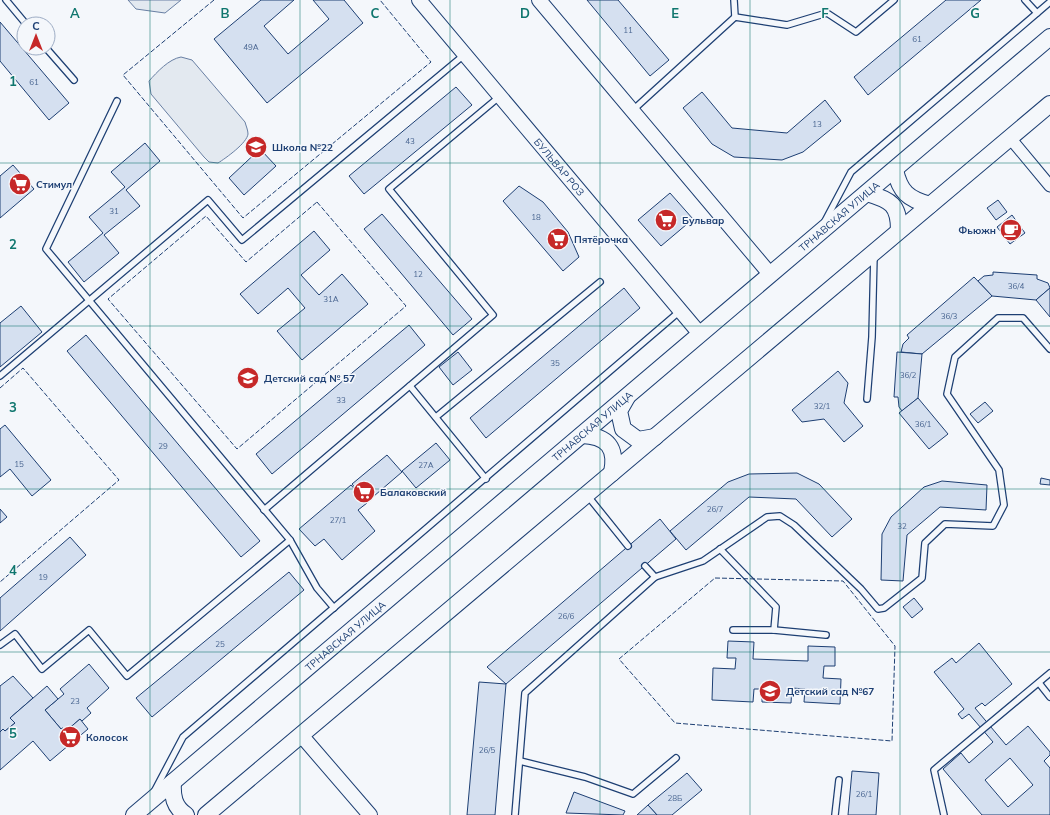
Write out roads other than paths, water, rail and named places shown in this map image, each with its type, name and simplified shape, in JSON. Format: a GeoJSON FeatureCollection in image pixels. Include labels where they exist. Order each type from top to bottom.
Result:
{"type":"FeatureCollection","features":[{"type":"Feature","properties":{"kind":"main road","name":"ТРНАВСКАЯ УЛИЦА"},"geometry":{"type":"LineString","coordinates":[[134,815],[1050,37]]}},
{"type":"Feature","properties":{"kind":"main road"},"geometry":{"type":"LineString","coordinates":[[206,815],[1050,104]]}},
{"type":"Feature","properties":{"kind":"main road"},"geometry":{"type":"LineString","coordinates":[[895,170],[898,183],[905,194],[916,201],[930,205]]}},
{"type":"Feature","properties":{"kind":"main road"},"geometry":{"type":"LineString","coordinates":[[868,192],[882,197],[893,204],[899,216],[899,230]]}},
{"type":"Feature","properties":{"kind":"main road"},"geometry":{"type":"LineString","coordinates":[[628,395],[619,411],[623,429],[638,440],[655,437]]}},
{"type":"Feature","properties":{"kind":"main road"},"geometry":{"type":"LineString","coordinates":[[582,435],[596,435],[609,444],[615,459],[612,473]]}},
{"type":"Feature","properties":{"kind":"main road"},"geometry":{"type":"LineString","coordinates":[[173,782],[174,802],[186,815]]}},
{"type":"Feature","properties":{"kind":"street","name":"БУЛЬВАР РОЗ"},"geometry":{"type":"LineString","coordinates":[[419,0],[700,334]]}},
{"type":"Feature","properties":{"kind":"street"},"geometry":{"type":"LineString","coordinates":[[539,0],[770,274]]}},
{"type":"Feature","properties":{"kind":"street"},"geometry":{"type":"LineString","coordinates":[[1010,138],[1050,186]]}},
{"type":"Feature","properties":{"kind":"street"},"geometry":{"type":"LineString","coordinates":[[301,735],[370,815]]}},
{"type":"Feature","properties":{"kind":"lane"},"geometry":{"type":"LineString","coordinates":[[6,0],[19,16]]}},
{"type":"Feature","properties":{"kind":"lane"},"geometry":{"type":"LineString","coordinates":[[734,0],[735,17]]}},
{"type":"Feature","properties":{"kind":"lane"},"geometry":{"type":"LineString","coordinates":[[735,17],[787,25],[827,13],[856,32],[894,0]]}},
{"type":"Feature","properties":{"kind":"lane"},"geometry":{"type":"LineString","coordinates":[[1025,0],[1037,13]]}},
{"type":"Feature","properties":{"kind":"lane"},"geometry":{"type":"LineString","coordinates":[[818,234],[851,172],[1050,2]]}},
{"type":"Feature","properties":{"kind":"lane"},"geometry":{"type":"LineString","coordinates":[[632,111],[735,17]]}},
{"type":"Feature","properties":{"kind":"lane"},"geometry":{"type":"LineString","coordinates":[[0,376],[208,200],[242,240],[464,54]]}},
{"type":"Feature","properties":{"kind":"lane"},"geometry":{"type":"LineString","coordinates":[[53,56],[74,80]]}},
{"type":"Feature","properties":{"kind":"lane"},"geometry":{"type":"LineString","coordinates":[[264,510],[493,316],[389,189],[500,96]]}},
{"type":"Feature","properties":{"kind":"lane"},"geometry":{"type":"LineString","coordinates":[[117,102],[46,249],[290,540],[317,588],[334,608]]}},
{"type":"Feature","properties":{"kind":"lane"},"geometry":{"type":"LineString","coordinates":[[867,399],[872,337],[874,252]]}},
{"type":"Feature","properties":{"kind":"lane"},"geometry":{"type":"LineString","coordinates":[[436,417],[600,282]]}},
{"type":"Feature","properties":{"kind":"lane"},"geometry":{"type":"LineString","coordinates":[[149,802],[183,737],[486,479],[680,311]]}},
{"type":"Feature","properties":{"kind":"lane"},"geometry":{"type":"LineString","coordinates":[[515,815],[525,693],[654,577],[703,561],[767,517],[780,516],[794,525],[861,589],[878,609],[884,608],[922,578],[925,543],[945,524],[993,526],[1004,505],[999,470],[947,394],[954,357],[998,318],[1023,318],[1050,349]]}},
{"type":"Feature","properties":{"kind":"lane"},"geometry":{"type":"LineString","coordinates":[[410,386],[486,479]]}},
{"type":"Feature","properties":{"kind":"lane"},"geometry":{"type":"LineString","coordinates":[[586,495],[628,546]]}},
{"type":"Feature","properties":{"kind":"lane"},"geometry":{"type":"LineString","coordinates":[[0,645],[15,634],[42,669],[89,630],[127,676],[290,540]]}},
{"type":"Feature","properties":{"kind":"lane"},"geometry":{"type":"LineString","coordinates":[[720,549],[776,606],[774,630]]}},
{"type":"Feature","properties":{"kind":"lane"},"geometry":{"type":"LineString","coordinates":[[645,566],[654,577]]}},
{"type":"Feature","properties":{"kind":"lane"},"geometry":{"type":"LineString","coordinates":[[733,630],[774,630],[826,635]]}},
{"type":"Feature","properties":{"kind":"lane"},"geometry":{"type":"LineString","coordinates":[[944,815],[934,770],[1050,674]]}},
{"type":"Feature","properties":{"kind":"lane"},"geometry":{"type":"LineString","coordinates":[[1039,683],[1050,697]]}},
{"type":"Feature","properties":{"kind":"lane"},"geometry":{"type":"LineString","coordinates":[[520,761],[585,777],[633,794],[676,758]]}},
{"type":"Feature","properties":{"kind":"lane"},"geometry":{"type":"LineString","coordinates":[[836,815],[839,780]]}},
{"type":"Feature","properties":{"kind":"place","name":"Школа №22"},"geometry":{"type":"Point","coordinates":[256,147]}},
{"type":"Feature","properties":{"kind":"place","name":"Стимул"},"geometry":{"type":"Point","coordinates":[20,184]}},
{"type":"Feature","properties":{"kind":"place","name":"Бульвар"},"geometry":{"type":"Point","coordinates":[666,220]}},
{"type":"Feature","properties":{"kind":"place","name":"Фьюжн"},"geometry":{"type":"Point","coordinates":[1011,230]}},
{"type":"Feature","properties":{"kind":"place","name":"Пятёрочка"},"geometry":{"type":"Point","coordinates":[558,239]}},
{"type":"Feature","properties":{"kind":"place","name":"Детский сад № 57"},"geometry":{"type":"Point","coordinates":[248,378]}},
{"type":"Feature","properties":{"kind":"place","name":"Балаковский"},"geometry":{"type":"Point","coordinates":[364,492]}},
{"type":"Feature","properties":{"kind":"place","name":"Детский сад №67"},"geometry":{"type":"Point","coordinates":[770,691]}},
{"type":"Feature","properties":{"kind":"place","name":"Колосок"},"geometry":{"type":"Point","coordinates":[70,737]}}]}
